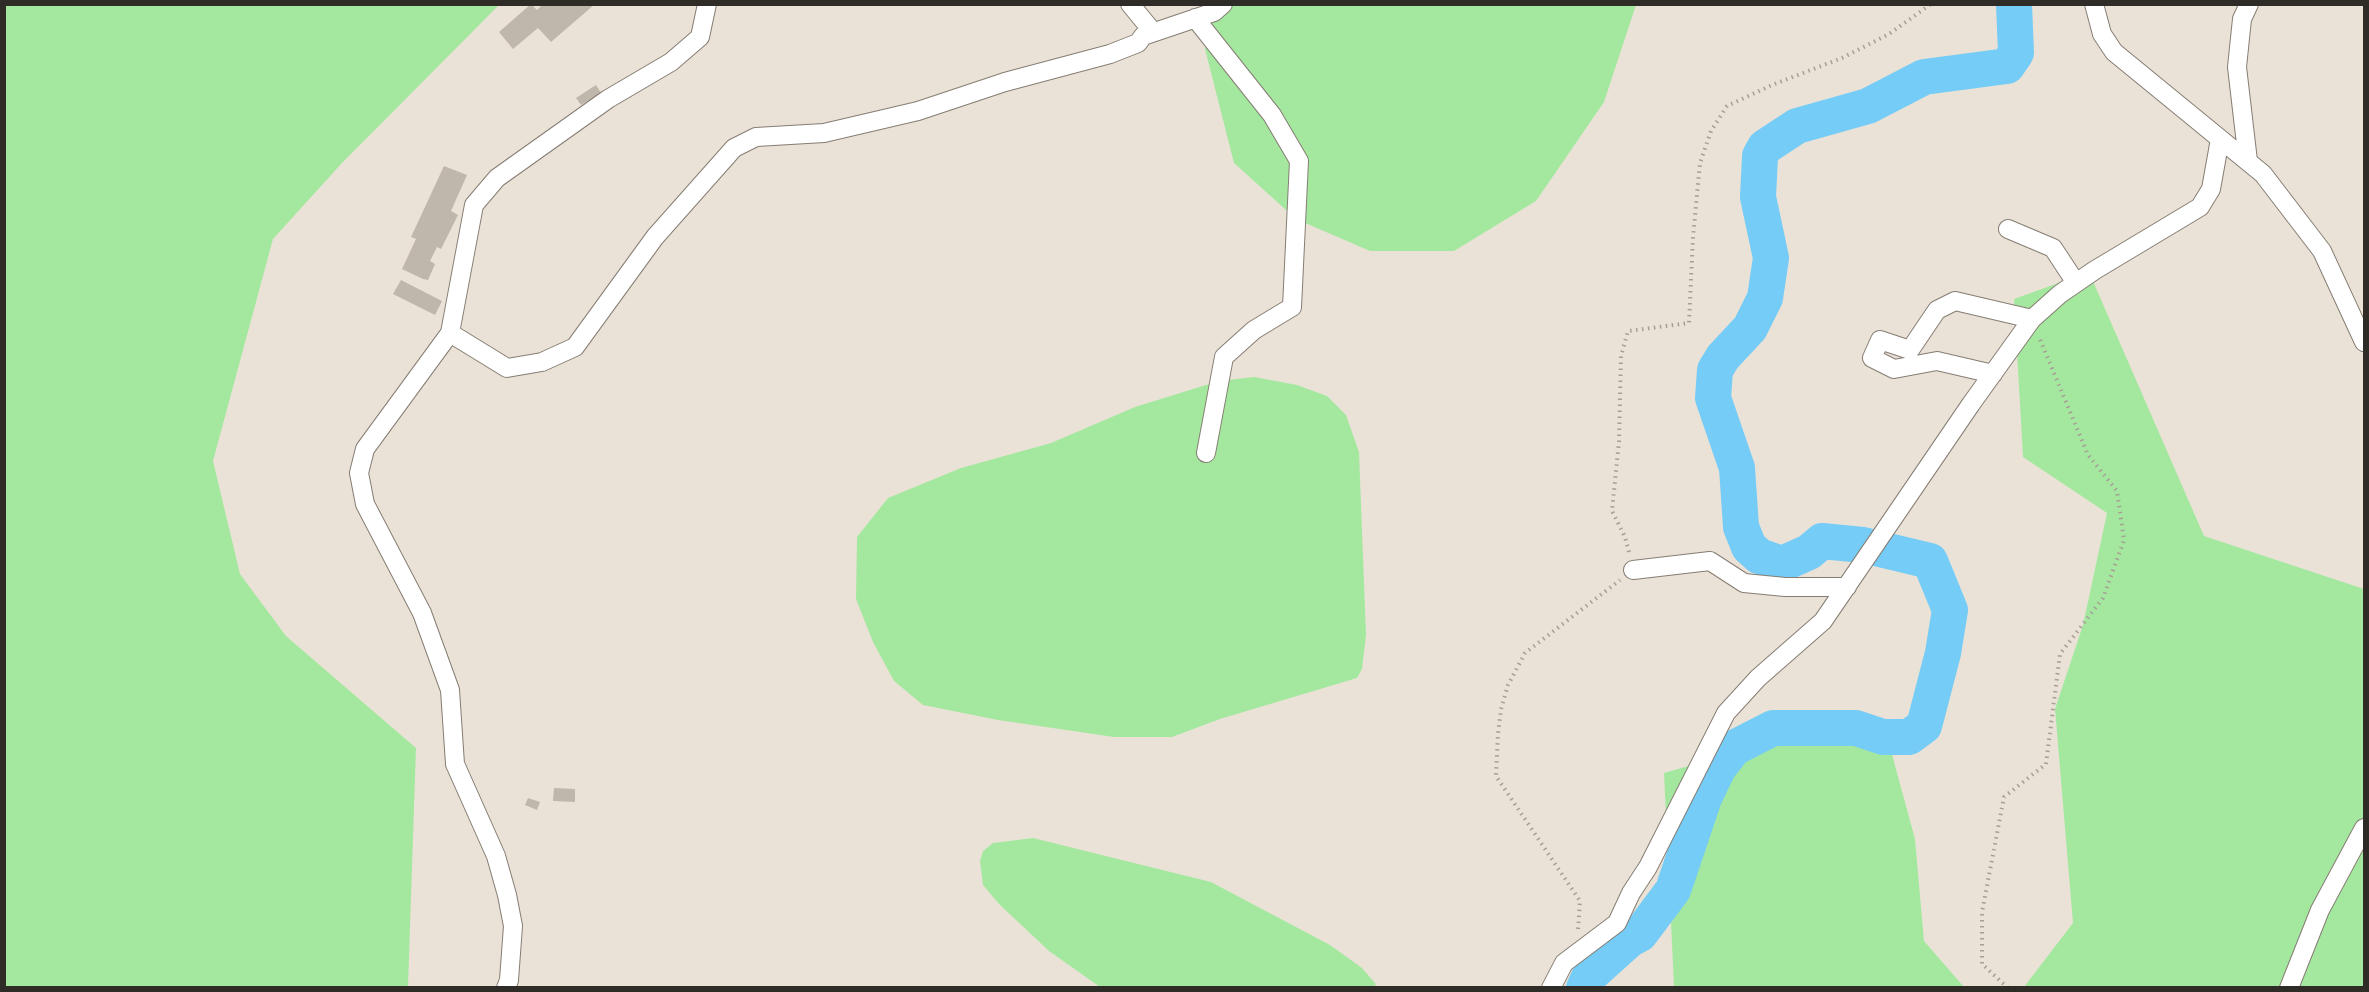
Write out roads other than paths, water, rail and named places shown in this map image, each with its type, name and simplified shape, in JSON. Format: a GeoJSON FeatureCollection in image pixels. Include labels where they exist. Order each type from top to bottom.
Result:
{"type":"FeatureCollection","features":[{"type":"Feature","properties":{"kind":"street"},"geometry":{"type":"LineString","coordinates":[[506,987],[509,980],[513,926],[496,856],[455,764],[450,690],[422,613],[365,504],[359,473],[365,449],[450,333],[474,205],[497,178],[608,99],[678,56],[700,37],[707,4]]}},
{"type":"Feature","properties":{"kind":"street"},"geometry":{"type":"LineString","coordinates":[[1130,4],[1153,32]]}},
{"type":"Feature","properties":{"kind":"street"},"geometry":{"type":"LineString","coordinates":[[450,333],[507,368],[542,362],[575,347],[654,237],[734,148],[756,137],[824,133],[918,111],[1005,82],[1110,54],[1138,43],[1143,36],[1214,12],[1223,4]]}},
{"type":"Feature","properties":{"kind":"street"},"geometry":{"type":"LineString","coordinates":[[2094,4],[2102,34],[2114,52],[2263,174],[2322,251],[2364,342]]}},
{"type":"Feature","properties":{"kind":"street"},"geometry":{"type":"LineString","coordinates":[[2248,6],[2242,19],[2237,67],[2248,161]]}},
{"type":"Feature","properties":{"kind":"street"},"geometry":{"type":"LineString","coordinates":[[1195,18],[1272,115],[1299,161],[1292,307],[1254,330],[1224,357],[1206,453]]}},
{"type":"Feature","properties":{"kind":"street"},"geometry":{"type":"LineString","coordinates":[[1551,987],[1564,963],[1575,952],[1617,923],[1726,713],[1758,678],[1823,621],[2032,320],[2076,282],[2200,207],[2211,189],[2220,139]]}},
{"type":"Feature","properties":{"kind":"street"},"geometry":{"type":"LineString","coordinates":[[2007,229],[2053,248],[2076,282]]}},
{"type":"Feature","properties":{"kind":"street"},"geometry":{"type":"LineString","coordinates":[[1993,374],[1937,361],[1894,369],[1872,358],[1880,340],[1910,350],[1937,310],[1955,301],[2032,320]]}},
{"type":"Feature","properties":{"kind":"street"},"geometry":{"type":"LineString","coordinates":[[1633,570],[1710,561],[1744,583],[1847,587]]}},
{"type":"Feature","properties":{"kind":"street"},"geometry":{"type":"LineString","coordinates":[[2289,987],[2320,910],[2364,828]]}},
{"type":"Feature","properties":{"kind":"waterway"},"geometry":{"type":"LineString","coordinates":[[1584,988],[1590,975],[1629,940],[1640,934],[1673,890],[1704,798],[1719,767],[1734,748],[1773,728],[1856,728],[1883,737],[1909,737],[1924,726],[1943,653],[1950,610],[1930,561],[1863,545],[1822,541],[1809,552],[1782,564],[1759,556],[1749,547],[1741,527],[1737,468],[1713,398],[1715,370],[1723,357],[1750,328],[1765,298],[1771,258],[1758,197],[1760,156],[1765,147],[1797,126],[1868,106],[1924,77],[2007,66],[2016,53],[2014,4]]}}]}
